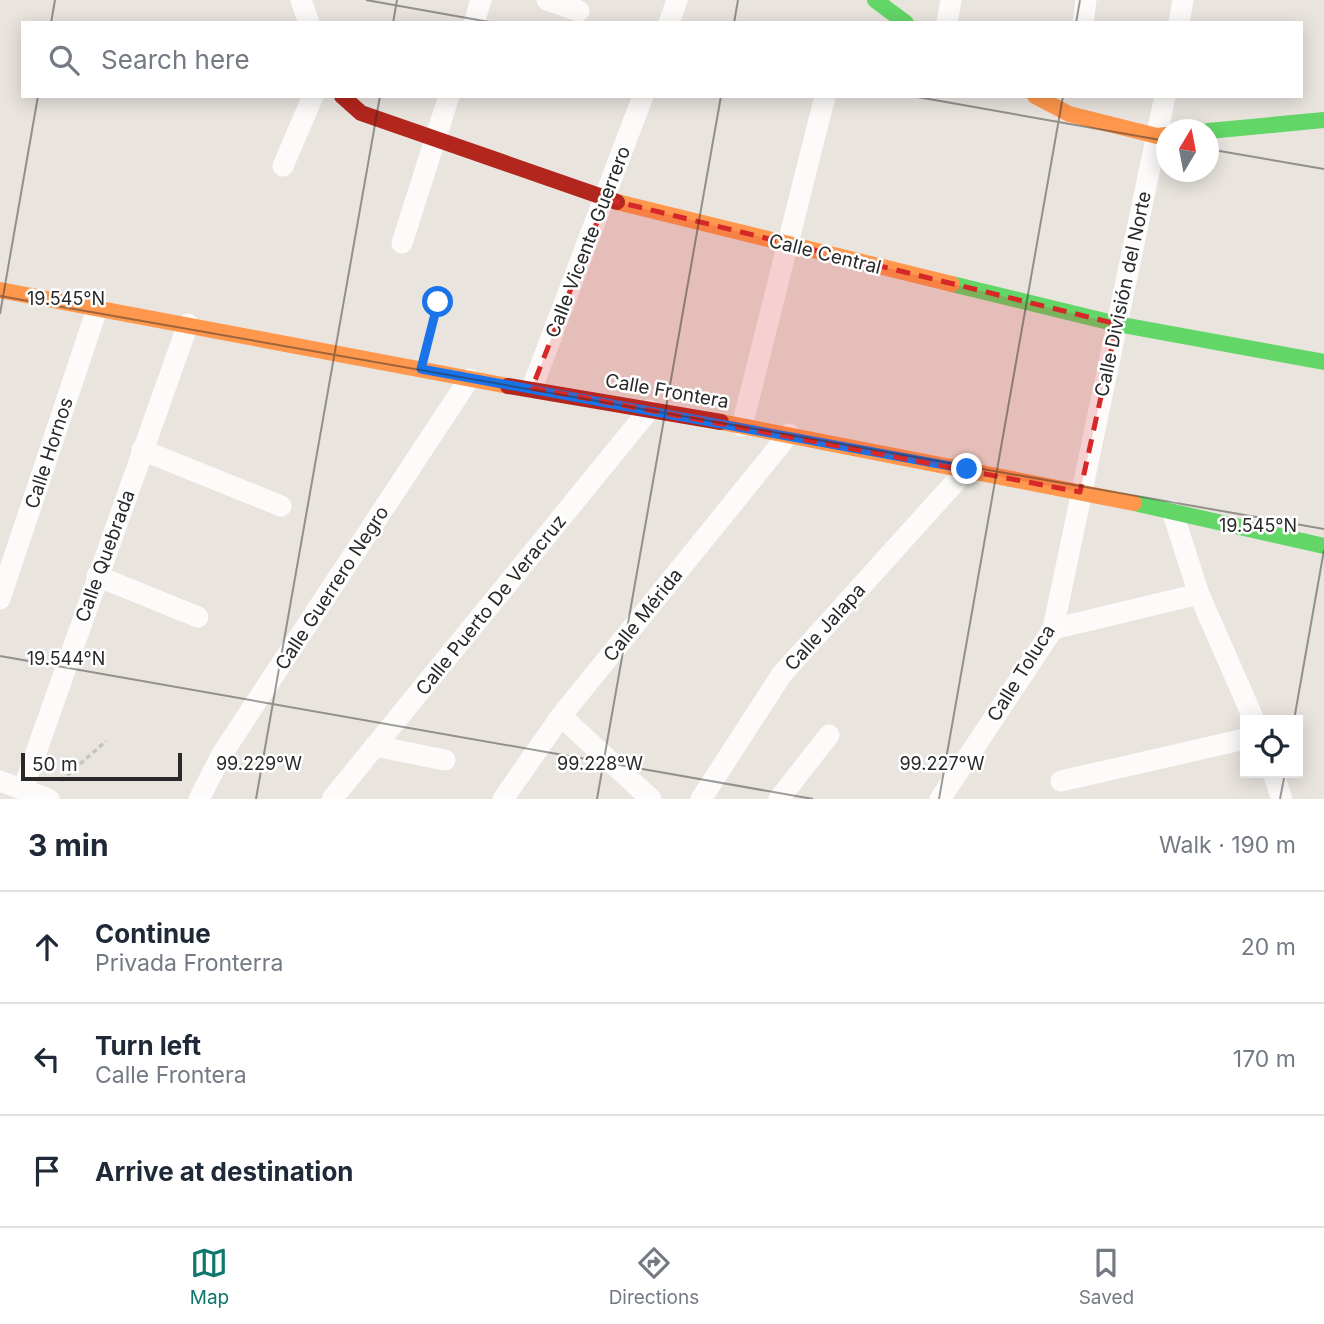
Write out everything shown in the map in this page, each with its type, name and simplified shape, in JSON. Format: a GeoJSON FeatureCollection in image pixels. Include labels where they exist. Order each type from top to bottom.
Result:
{"type":"FeatureCollection","features":[{"type":"Feature","properties":{"kind":"street"},"geometry":{"type":"LineString","coordinates":[[301,0],[308,21]]}},
{"type":"Feature","properties":{"kind":"street"},"geometry":{"type":"LineString","coordinates":[[475,21],[481,0]]}},
{"type":"Feature","properties":{"kind":"street"},"geometry":{"type":"LineString","coordinates":[[547,0],[579,11]]}},
{"type":"Feature","properties":{"kind":"street"},"geometry":{"type":"LineString","coordinates":[[670,21],[677,0]]}},
{"type":"Feature","properties":{"kind":"street"},"geometry":{"type":"LineString","coordinates":[[875,0],[903,21]]}},
{"type":"Feature","properties":{"kind":"street"},"geometry":{"type":"LineString","coordinates":[[947,21],[951,0]]}},
{"type":"Feature","properties":{"kind":"street"},"geometry":{"type":"LineString","coordinates":[[1083,21],[1086,0]]}},
{"type":"Feature","properties":{"kind":"street"},"geometry":{"type":"LineString","coordinates":[[1178,21],[1183,0]]}},
{"type":"Feature","properties":{"kind":"street"},"geometry":{"type":"LineString","coordinates":[[283,166],[312,98]]}},
{"type":"Feature","properties":{"kind":"street","name":"Calle Central"},"geometry":{"type":"LineString","coordinates":[[344,98],[361,113],[606,199],[1117,324],[1324,362]]}},
{"type":"Feature","properties":{"kind":"street"},"geometry":{"type":"LineString","coordinates":[[402,243],[448,98]]}},
{"type":"Feature","properties":{"kind":"street","name":"Calle Vicente Guerrero"},"geometry":{"type":"LineString","coordinates":[[532,388],[642,98]]}},
{"type":"Feature","properties":{"kind":"street"},"geometry":{"type":"LineString","coordinates":[[742,426],[824,98]]}},
{"type":"Feature","properties":{"kind":"street"},"geometry":{"type":"LineString","coordinates":[[1043,98],[1156,133]]}},
{"type":"Feature","properties":{"kind":"street","name":"Calle División del Norte"},"geometry":{"type":"LineString","coordinates":[[1163,119],[1165,98]]}},
{"type":"Feature","properties":{"kind":"street"},"geometry":{"type":"LineString","coordinates":[[1219,130],[1324,120]]}},
{"type":"Feature","properties":{"kind":"street","name":"Calle División del Norte"},"geometry":{"type":"LineString","coordinates":[[1080,492],[1156,160]]}},
{"type":"Feature","properties":{"kind":"street","name":"Calle Frontera"},"geometry":{"type":"LineString","coordinates":[[0,290],[98,306],[469,379],[789,434],[1172,511],[1324,546]]}},
{"type":"Feature","properties":{"kind":"street","name":"Calle Hornos"},"geometry":{"type":"LineString","coordinates":[[0,599],[98,306]]}},
{"type":"Feature","properties":{"kind":"street","name":"Calle Quebrada"},"geometry":{"type":"LineString","coordinates":[[23,789],[188,324]]}},
{"type":"Feature","properties":{"kind":"street","name":"Calle Guerrero Negro"},"geometry":{"type":"LineString","coordinates":[[199,799],[222,754],[469,379]]}},
{"type":"Feature","properties":{"kind":"street","name":"Calle Puerto De Veracruz"},"geometry":{"type":"LineString","coordinates":[[332,799],[649,410]]}},
{"type":"Feature","properties":{"kind":"street","name":"Calle Mérida"},"geometry":{"type":"LineString","coordinates":[[503,799],[561,716],[789,434]]}},
{"type":"Feature","properties":{"kind":"street"},"geometry":{"type":"LineString","coordinates":[[142,450],[281,506]]}},
{"type":"Feature","properties":{"kind":"street","name":"Calle Jalapa"},"geometry":{"type":"LineString","coordinates":[[701,799],[782,674],[967,469]]}},
{"type":"Feature","properties":{"kind":"street","name":"Calle Toluca"},"geometry":{"type":"LineString","coordinates":[[940,799],[1053,629],[1080,492]]}},
{"type":"Feature","properties":{"kind":"street"},"geometry":{"type":"LineString","coordinates":[[1172,511],[1199,594],[1252,715]]}},
{"type":"Feature","properties":{"kind":"street"},"geometry":{"type":"LineString","coordinates":[[97,576],[198,617]]}},
{"type":"Feature","properties":{"kind":"street"},"geometry":{"type":"LineString","coordinates":[[1053,629],[1199,594]]}},
{"type":"Feature","properties":{"kind":"street"},"geometry":{"type":"LineString","coordinates":[[561,716],[651,799]]}},
{"type":"Feature","properties":{"kind":"street"},"geometry":{"type":"LineString","coordinates":[[779,799],[829,735]]}},
{"type":"Feature","properties":{"kind":"street"},"geometry":{"type":"LineString","coordinates":[[1061,781],[1240,741]]}},
{"type":"Feature","properties":{"kind":"street"},"geometry":{"type":"LineString","coordinates":[[375,746],[445,760]]}},
{"type":"Feature","properties":{"kind":"street"},"geometry":{"type":"LineString","coordinates":[[1275,778],[1282,799]]}},
{"type":"Feature","properties":{"kind":"street"},"geometry":{"type":"LineString","coordinates":[[0,781],[46,798]]}},
{"type":"Feature","properties":{"kind":"path"},"geometry":{"type":"LineString","coordinates":[[421,369],[438,302]]}},
{"type":"Feature","properties":{"kind":"path"},"geometry":{"type":"LineString","coordinates":[[46,798],[106,741]]}},
{"type":"Feature","properties":{"kind":"highlighted area"},"geometry":{"type":"Polygon","coordinates":[[[606,199],[1117,324],[1080,492],[532,388],[606,199]]]}},
{"type":"Feature","properties":{"kind":"traffic: fast"},"geometry":{"type":"LineString","coordinates":[[875,0],[903,21]]}},
{"type":"Feature","properties":{"kind":"traffic: fast"},"geometry":{"type":"LineString","coordinates":[[1219,130],[1324,120]]}},
{"type":"Feature","properties":{"kind":"traffic: fast"},"geometry":{"type":"LineString","coordinates":[[952,284],[1117,324],[1324,362]]}},
{"type":"Feature","properties":{"kind":"traffic: fast"},"geometry":{"type":"LineString","coordinates":[[1134,503],[1324,546]]}},
{"type":"Feature","properties":{"kind":"traffic: slow"},"geometry":{"type":"LineString","coordinates":[[1039,98],[1069,114],[1156,136]]}},
{"type":"Feature","properties":{"kind":"traffic: slow"},"geometry":{"type":"LineString","coordinates":[[617,202],[952,284]]}},
{"type":"Feature","properties":{"kind":"traffic: slow"},"geometry":{"type":"LineString","coordinates":[[0,290],[508,386]]}},
{"type":"Feature","properties":{"kind":"traffic: slow"},"geometry":{"type":"LineString","coordinates":[[721,422],[1134,503]]}},
{"type":"Feature","properties":{"kind":"traffic: jam"},"geometry":{"type":"LineString","coordinates":[[344,98],[361,113],[617,202]]}},
{"type":"Feature","properties":{"kind":"traffic: jam"},"geometry":{"type":"LineString","coordinates":[[508,386],[721,422]]}},
{"type":"Feature","properties":{"kind":"route"},"geometry":{"type":"LineString","coordinates":[[438,302],[421,369],[967,469]]}}]}
